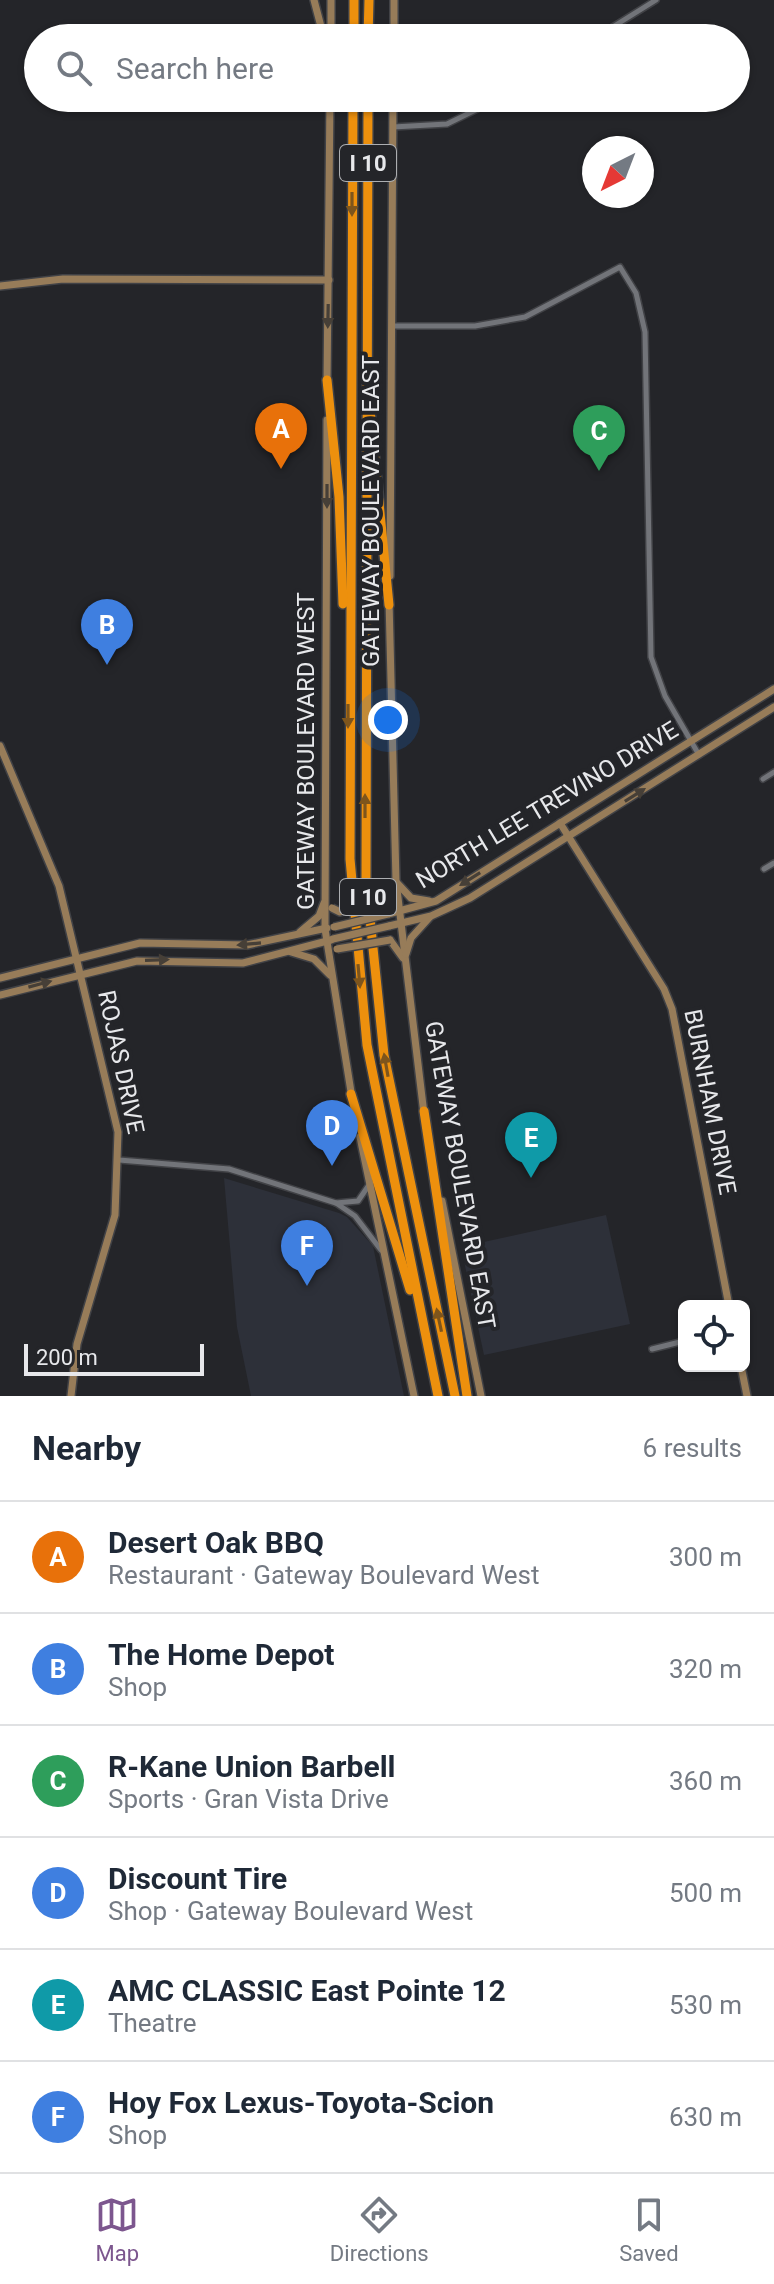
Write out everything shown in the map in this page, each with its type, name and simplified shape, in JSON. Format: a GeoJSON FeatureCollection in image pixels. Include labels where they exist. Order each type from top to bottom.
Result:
{"type":"FeatureCollection","features":[{"type":"Feature","properties":{"kind":"highway"},"geometry":{"type":"LineString","coordinates":[[354,0],[354,24]]}},
{"type":"Feature","properties":{"kind":"highway"},"geometry":{"type":"LineString","coordinates":[[368,24],[369,0]]}},
{"type":"Feature","properties":{"kind":"highway","name":"I 10"},"geometry":{"type":"LineString","coordinates":[[353,112],[348,670],[350,859],[361,1005],[375,1092],[438,1396]]}},
{"type":"Feature","properties":{"kind":"highway","name":"I 10"},"geometry":{"type":"LineString","coordinates":[[368,112],[365,854],[373,970],[394,1111],[455,1396]]}},
{"type":"Feature","properties":{"kind":"highway"},"geometry":{"type":"LineString","coordinates":[[327,380],[339,497],[348,670]]}},
{"type":"Feature","properties":{"kind":"highway"},"geometry":{"type":"LineString","coordinates":[[366,390],[376,444],[389,605]]}},
{"type":"Feature","properties":{"kind":"highway"},"geometry":{"type":"LineString","coordinates":[[351,1094],[390,1218],[427,1373],[438,1396]]}},
{"type":"Feature","properties":{"kind":"highway"},"geometry":{"type":"LineString","coordinates":[[424,1111],[467,1396]]}},
{"type":"Feature","properties":{"kind":"main road"},"geometry":{"type":"LineString","coordinates":[[314,0],[320,24]]}},
{"type":"Feature","properties":{"kind":"main road"},"geometry":{"type":"LineString","coordinates":[[331,0],[331,24]]}},
{"type":"Feature","properties":{"kind":"main road"},"geometry":{"type":"LineString","coordinates":[[394,0],[394,24]]}},
{"type":"Feature","properties":{"kind":"main road","name":"GATEWAY BOULEVARD WEST"},"geometry":{"type":"LineString","coordinates":[[330,112],[325,900],[330,928],[330,963],[351,1094],[414,1396]]}},
{"type":"Feature","properties":{"kind":"main road","name":"GATEWAY BOULEVARD EAST"},"geometry":{"type":"LineString","coordinates":[[393,112],[389,605],[398,912],[424,1111],[481,1396]]}},
{"type":"Feature","properties":{"kind":"main road"},"geometry":{"type":"LineString","coordinates":[[0,286],[63,279],[329,280]]}},
{"type":"Feature","properties":{"kind":"main road","name":"NORTH LEE TREVINO DRIVE"},"geometry":{"type":"LineString","coordinates":[[0,978],[140,943],[234,946],[287,938],[436,901],[774,689]]}},
{"type":"Feature","properties":{"kind":"main road","name":"NORTH LEE TREVINO DRIVE"},"geometry":{"type":"LineString","coordinates":[[0,995],[81,973],[151,959],[236,963],[431,916],[470,898],[774,707]]}},
{"type":"Feature","properties":{"kind":"main road","name":"ROJAS DRIVE"},"geometry":{"type":"LineString","coordinates":[[0,746],[59,886],[113,1099],[119,1160],[113,1225],[77,1344],[71,1396]]}},
{"type":"Feature","properties":{"kind":"main road","name":"BURNHAM DRIVE"},"geometry":{"type":"LineString","coordinates":[[560,823],[664,989],[672,1009],[728,1300]]}},
{"type":"Feature","properties":{"kind":"main road"},"geometry":{"type":"LineString","coordinates":[[287,938],[309,927],[325,900],[340,912],[388,898],[396,881],[411,898],[436,901]]}},
{"type":"Feature","properties":{"kind":"main road"},"geometry":{"type":"LineString","coordinates":[[404,960],[411,938],[431,916]]}},
{"type":"Feature","properties":{"kind":"main road"},"geometry":{"type":"LineString","coordinates":[[330,963],[337,949],[390,940],[404,960]]}},
{"type":"Feature","properties":{"kind":"main road"},"geometry":{"type":"LineString","coordinates":[[289,951],[314,959],[332,976]]}},
{"type":"Feature","properties":{"kind":"main road"},"geometry":{"type":"LineString","coordinates":[[742,1372],[747,1396]]}},
{"type":"Feature","properties":{"kind":"street"},"geometry":{"type":"LineString","coordinates":[[617,24],[656,0]]}},
{"type":"Feature","properties":{"kind":"street"},"geometry":{"type":"LineString","coordinates":[[393,127],[447,124],[471,112]]}},
{"type":"Feature","properties":{"kind":"street"},"geometry":{"type":"LineString","coordinates":[[392,326],[475,326],[525,317],[620,267],[636,293],[645,332],[651,657],[665,696],[699,755]]}},
{"type":"Feature","properties":{"kind":"street"},"geometry":{"type":"LineString","coordinates":[[763,779],[774,772]]}},
{"type":"Feature","properties":{"kind":"street"},"geometry":{"type":"LineString","coordinates":[[764,869],[774,863]]}},
{"type":"Feature","properties":{"kind":"street"},"geometry":{"type":"LineString","coordinates":[[119,1160],[229,1169],[336,1203],[355,1216],[384,1254]]}},
{"type":"Feature","properties":{"kind":"street"},"geometry":{"type":"LineString","coordinates":[[336,1203],[358,1201],[370,1184]]}},
{"type":"Feature","properties":{"kind":"street"},"geometry":{"type":"LineString","coordinates":[[652,1349],[678,1342]]}},
{"type":"Feature","properties":{"kind":"shaded area"},"geometry":{"type":"Polygon","coordinates":[[[224,1178],[339,1213],[347,1217],[373,1246],[404,1396],[251,1396],[237,1327],[224,1178]]]}},
{"type":"Feature","properties":{"kind":"shaded area"},"geometry":{"type":"Polygon","coordinates":[[[606,1215],[630,1324],[484,1355],[461,1247],[606,1215]]]}},
{"type":"Feature","properties":{"kind":"place","name":"Desert Oak BBQ"},"geometry":{"type":"Point","coordinates":[281,469]}},
{"type":"Feature","properties":{"kind":"place","name":"R-Kane Union Barbell"},"geometry":{"type":"Point","coordinates":[599,471]}},
{"type":"Feature","properties":{"kind":"place","name":"The Home Depot"},"geometry":{"type":"Point","coordinates":[107,665]}},
{"type":"Feature","properties":{"kind":"place","name":"Discount Tire"},"geometry":{"type":"Point","coordinates":[332,1166]}},
{"type":"Feature","properties":{"kind":"place","name":"AMC CLASSIC East Pointe 12"},"geometry":{"type":"Point","coordinates":[531,1178]}},
{"type":"Feature","properties":{"kind":"place","name":"Hoy Fox Lexus-Toyota-Scion"},"geometry":{"type":"Point","coordinates":[307,1286]}}]}
